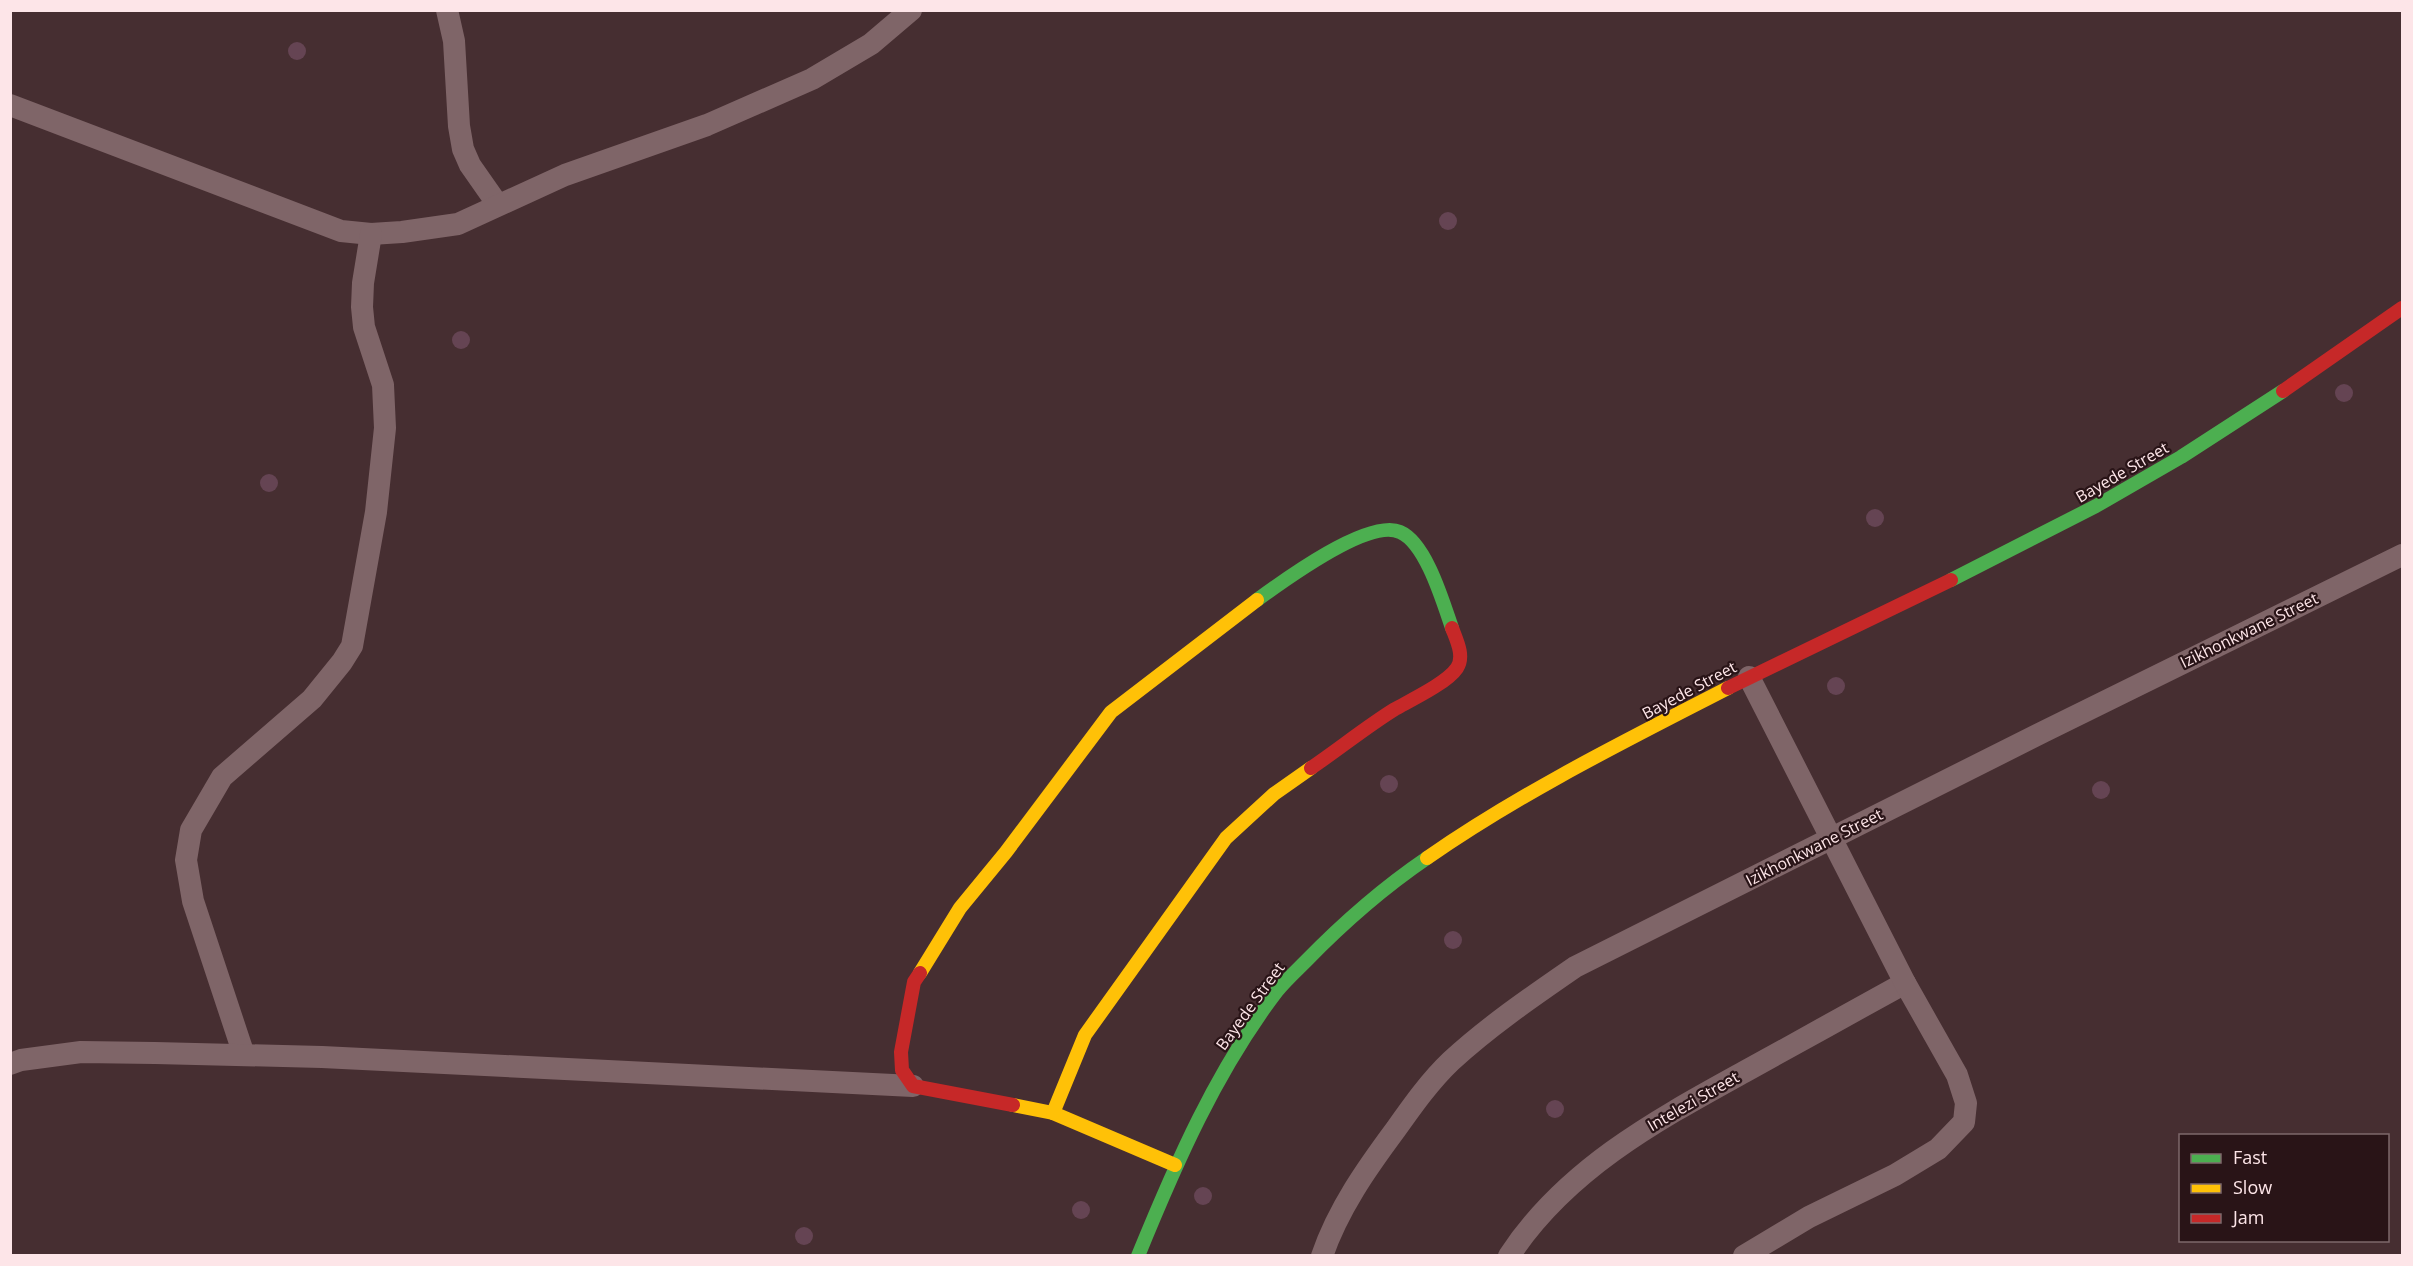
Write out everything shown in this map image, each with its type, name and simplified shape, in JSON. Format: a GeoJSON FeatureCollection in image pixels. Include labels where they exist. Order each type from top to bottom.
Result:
{"type":"FeatureCollection","features":[{"type":"Feature","properties":{"kind":"street"},"geometry":{"type":"LineString","coordinates":[[447,10],[454,41],[459,126],[463,149],[470,165],[498,205]]}},
{"type":"Feature","properties":{"kind":"street"},"geometry":{"type":"LineString","coordinates":[[10,105],[341,231],[371,234],[429,230],[458,224],[565,175],[707,126],[812,80],[871,44],[911,10]]}},
{"type":"Feature","properties":{"kind":"street"},"geometry":{"type":"LineString","coordinates":[[244,1055],[194,901],[186,860],[191,830],[222,777],[312,699],[352,646],[376,512],[385,428],[383,385],[364,327],[362,307],[363,283],[371,234]]}},
{"type":"Feature","properties":{"kind":"street","name":"Bayede Street"},"geometry":{"type":"LineString","coordinates":[[1138,1256],[1175,1165],[1221,1076],[1278,990],[1317,948],[1398,878],[1479,822],[1573,768],[1749,677],[1993,560],[2096,506],[2220,432],[2403,308]]}},
{"type":"Feature","properties":{"kind":"street"},"geometry":{"type":"LineString","coordinates":[[913,1086],[902,1070],[901,1058],[914,982],[960,908],[1006,852],[1111,712],[1273,588],[1338,547],[1368,533],[1393,530],[1401,532],[1410,539],[1424,557],[1459,648],[1460,659],[1457,668],[1431,689],[1394,710],[1274,794],[1226,838],[1085,1035],[1053,1113]]}},
{"type":"Feature","properties":{"kind":"street","name":"Izikhonkwane Street"},"geometry":{"type":"LineString","coordinates":[[1322,1256],[1340,1215],[1362,1175],[1422,1092],[1451,1061],[1528,999],[1575,967],[2403,555]]}},
{"type":"Feature","properties":{"kind":"street"},"geometry":{"type":"LineString","coordinates":[[1744,1256],[1809,1217],[1895,1174],[1938,1149],[1964,1122],[1966,1103],[1957,1075],[1905,983],[1749,677]]}},
{"type":"Feature","properties":{"kind":"street","name":"Intelezi Street"},"geometry":{"type":"LineString","coordinates":[[1509,1256],[1520,1239],[1578,1177],[1650,1124],[1905,983]]}},
{"type":"Feature","properties":{"kind":"street"},"geometry":{"type":"LineString","coordinates":[[10,1065],[21,1060],[81,1052],[244,1055],[913,1086],[1053,1113],[1175,1165]]}},
{"type":"Feature","properties":{"kind":"building"},"geometry":{"type":"Polygon","coordinates":[[[297,42],[303,45],[306,51],[303,57],[297,60],[291,57],[288,51],[291,45],[297,42]]]}},
{"type":"Feature","properties":{"kind":"building"},"geometry":{"type":"Polygon","coordinates":[[[1448,212],[1454,215],[1457,221],[1454,227],[1448,230],[1442,227],[1439,221],[1442,215],[1448,212]]]}},
{"type":"Feature","properties":{"kind":"building"},"geometry":{"type":"Polygon","coordinates":[[[461,331],[467,334],[470,340],[467,346],[461,349],[455,346],[452,340],[455,334],[461,331]]]}},
{"type":"Feature","properties":{"kind":"building"},"geometry":{"type":"Polygon","coordinates":[[[2344,384],[2350,387],[2353,393],[2350,399],[2344,402],[2338,399],[2335,393],[2338,387],[2344,384]]]}},
{"type":"Feature","properties":{"kind":"building"},"geometry":{"type":"Polygon","coordinates":[[[269,474],[275,477],[278,483],[275,489],[269,492],[263,489],[260,483],[263,477],[269,474]]]}},
{"type":"Feature","properties":{"kind":"building"},"geometry":{"type":"Polygon","coordinates":[[[1875,509],[1881,512],[1884,518],[1881,524],[1875,527],[1869,524],[1866,518],[1869,512],[1875,509]]]}},
{"type":"Feature","properties":{"kind":"building"},"geometry":{"type":"Polygon","coordinates":[[[1836,677],[1842,680],[1845,686],[1842,692],[1836,695],[1830,692],[1827,686],[1830,680],[1836,677]]]}},
{"type":"Feature","properties":{"kind":"building"},"geometry":{"type":"Polygon","coordinates":[[[1389,775],[1395,778],[1398,784],[1395,790],[1389,793],[1383,790],[1380,784],[1383,778],[1389,775]]]}},
{"type":"Feature","properties":{"kind":"building"},"geometry":{"type":"Polygon","coordinates":[[[2101,781],[2107,784],[2110,790],[2107,796],[2101,799],[2095,796],[2092,790],[2095,784],[2101,781]]]}},
{"type":"Feature","properties":{"kind":"building"},"geometry":{"type":"Polygon","coordinates":[[[1453,931],[1459,934],[1462,940],[1459,946],[1453,949],[1447,946],[1444,940],[1447,934],[1453,931]]]}},
{"type":"Feature","properties":{"kind":"building"},"geometry":{"type":"Polygon","coordinates":[[[1555,1100],[1561,1103],[1564,1109],[1561,1115],[1555,1118],[1549,1115],[1546,1109],[1549,1103],[1555,1100]]]}},
{"type":"Feature","properties":{"kind":"building"},"geometry":{"type":"Polygon","coordinates":[[[1203,1187],[1209,1190],[1212,1196],[1209,1202],[1203,1205],[1197,1202],[1194,1196],[1197,1190],[1203,1187]]]}},
{"type":"Feature","properties":{"kind":"building"},"geometry":{"type":"Polygon","coordinates":[[[1081,1201],[1087,1204],[1090,1210],[1087,1216],[1081,1219],[1075,1216],[1072,1210],[1075,1204],[1081,1201]]]}},
{"type":"Feature","properties":{"kind":"building"},"geometry":{"type":"Polygon","coordinates":[[[804,1227],[810,1230],[813,1236],[810,1242],[804,1245],[798,1242],[795,1236],[798,1230],[804,1227]]]}},
{"type":"Feature","properties":{"kind":"traffic: fast"},"geometry":{"type":"LineString","coordinates":[[1951,580],[2096,506],[2181,457],[2283,391]]}},
{"type":"Feature","properties":{"kind":"traffic: fast"},"geometry":{"type":"LineString","coordinates":[[1257,600],[1305,566],[1348,542],[1386,530],[1400,532],[1409,538],[1426,560],[1452,628]]}},
{"type":"Feature","properties":{"kind":"traffic: fast"},"geometry":{"type":"LineString","coordinates":[[1138,1256],[1167,1187],[1216,1085],[1277,991],[1349,920],[1395,881],[1427,858]]}},
{"type":"Feature","properties":{"kind":"traffic: slow"},"geometry":{"type":"LineString","coordinates":[[920,973],[960,908],[1006,852],[1111,712],[1257,600]]}},
{"type":"Feature","properties":{"kind":"traffic: slow"},"geometry":{"type":"LineString","coordinates":[[1427,858],[1537,789],[1728,688]]}},
{"type":"Feature","properties":{"kind":"traffic: slow"},"geometry":{"type":"LineString","coordinates":[[1053,1113],[1085,1035],[1226,838],[1274,794],[1311,768]]}},
{"type":"Feature","properties":{"kind":"traffic: slow"},"geometry":{"type":"LineString","coordinates":[[1013,1105],[1053,1113],[1175,1165]]}},
{"type":"Feature","properties":{"kind":"traffic: jam"},"geometry":{"type":"LineString","coordinates":[[2283,391],[2402,308]]}},
{"type":"Feature","properties":{"kind":"traffic: jam"},"geometry":{"type":"LineString","coordinates":[[1728,688],[1951,580]]}},
{"type":"Feature","properties":{"kind":"traffic: jam"},"geometry":{"type":"LineString","coordinates":[[1311,768],[1384,716],[1452,674],[1460,658],[1452,628]]}},
{"type":"Feature","properties":{"kind":"traffic: jam"},"geometry":{"type":"LineString","coordinates":[[920,973],[914,982],[901,1052],[902,1070],[913,1086],[1013,1105]]}}]}
